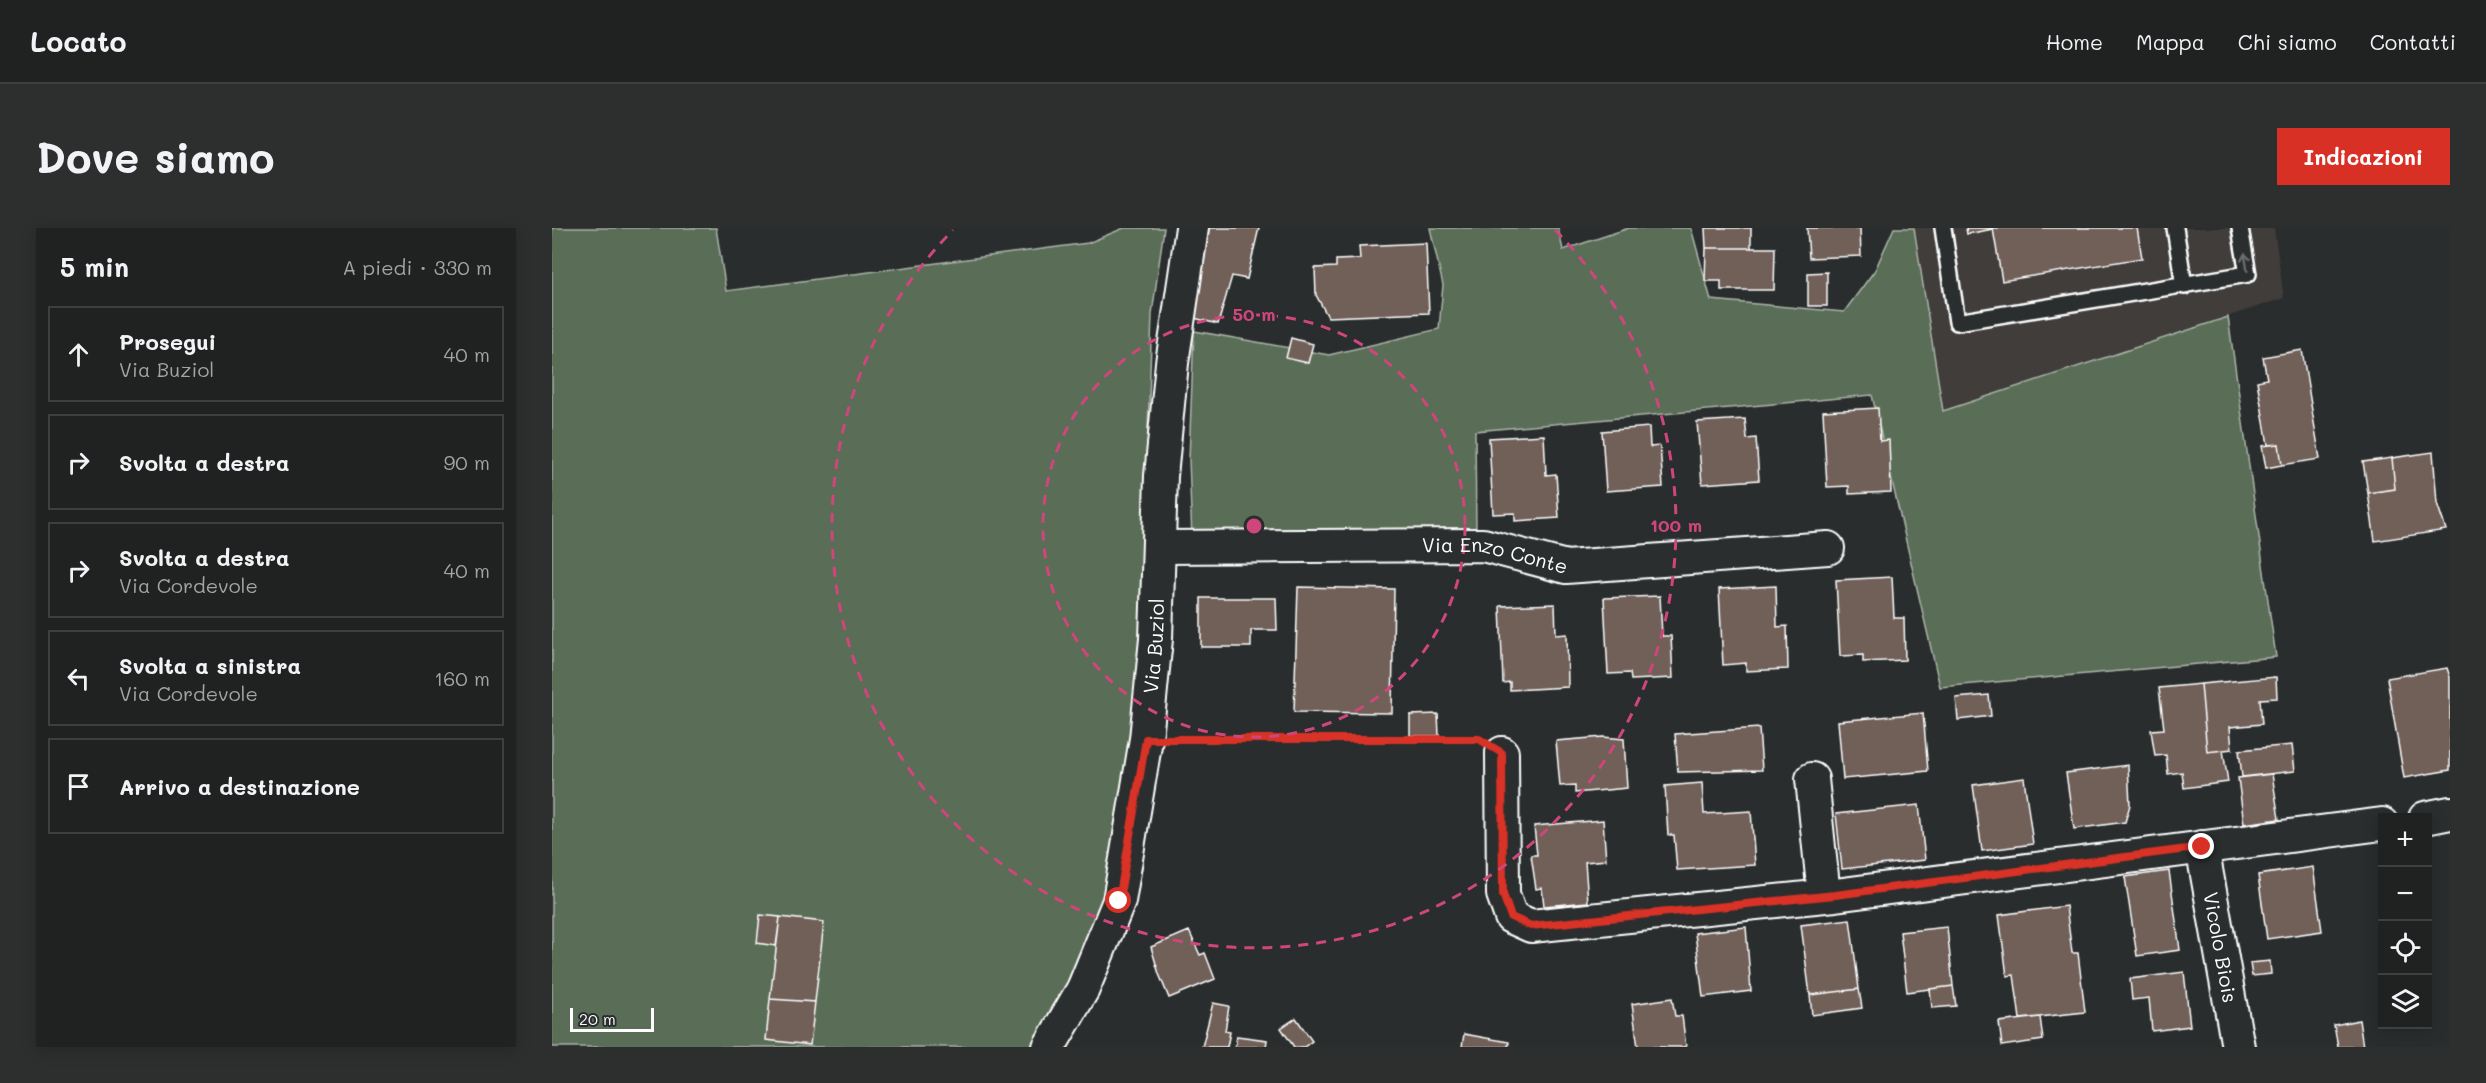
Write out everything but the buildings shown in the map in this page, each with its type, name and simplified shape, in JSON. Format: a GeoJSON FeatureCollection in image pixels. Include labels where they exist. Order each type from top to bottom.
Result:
{"type":"FeatureCollection","features":[{"type":"Feature","properties":{"kind":"street","name":"Via Buziol"},"geometry":{"type":"LineString","coordinates":[[1049,1047],[1083,989],[1119,901],[1146,739],[1156,639],[1161,476],[1172,363],[1192,228]]}},
{"type":"Feature","properties":{"kind":"street","name":"Via Enzo Conte"},"geometry":{"type":"LineString","coordinates":[[1160,547],[1483,545],[1566,567],[1828,548]]}},
{"type":"Feature","properties":{"kind":"street"},"geometry":{"type":"LineString","coordinates":[[1502,753],[1503,894],[1511,917],[1531,926],[1824,896],[2378,825]]}},
{"type":"Feature","properties":{"kind":"street"},"geometry":{"type":"LineString","coordinates":[[1812,779],[1824,896]]}},
{"type":"Feature","properties":{"kind":"street"},"geometry":{"type":"LineString","coordinates":[[2432,817],[2450,813]]}},
{"type":"Feature","properties":{"kind":"street","name":"Vicolo Biois"},"geometry":{"type":"LineString","coordinates":[[2202,847],[2238,1047]]}},
{"type":"Feature","properties":{"kind":"lane"},"geometry":{"type":"LineString","coordinates":[[1943,228],[1957,322],[2248,274],[2240,228]]}},
{"type":"Feature","properties":{"kind":"lane"},"geometry":{"type":"LineString","coordinates":[[2175,228],[2184,286]]}},
{"type":"Feature","properties":{"kind":"path"},"geometry":{"type":"LineString","coordinates":[[1146,739],[1479,739],[1502,753]]}},
{"type":"Feature","properties":{"kind":"shaded area"},"geometry":{"type":"Polygon","coordinates":[[[1914,228],[2274,228],[2284,298],[1943,411],[1914,228]]]}},
{"type":"Feature","properties":{"kind":"green space"},"geometry":{"type":"Polygon","coordinates":[[[552,228],[716,228],[726,291],[1088,243],[1124,228],[1164,228],[1152,314],[1147,458],[1148,637],[1106,885],[1084,952],[1050,1019],[1031,1047],[552,1047],[552,228]]]}},
{"type":"Feature","properties":{"kind":"green space"},"geometry":{"type":"Polygon","coordinates":[[[1430,228],[1558,228],[1563,250],[1629,228],[1691,228],[1711,300],[1844,312],[1875,270],[1894,228],[1914,228],[1943,411],[2228,317],[2276,657],[1940,687],[1872,395],[1475,431],[1476,532],[1192,540],[1189,459],[1194,331],[1329,355],[1439,329],[1443,285],[1430,228]]]}},
{"type":"Feature","properties":{"kind":"route"},"geometry":{"type":"LineString","coordinates":[[1119,901],[1146,739],[1479,739],[1502,753],[1503,894],[1511,917],[1531,926],[1835,895],[2202,847]]}}]}
